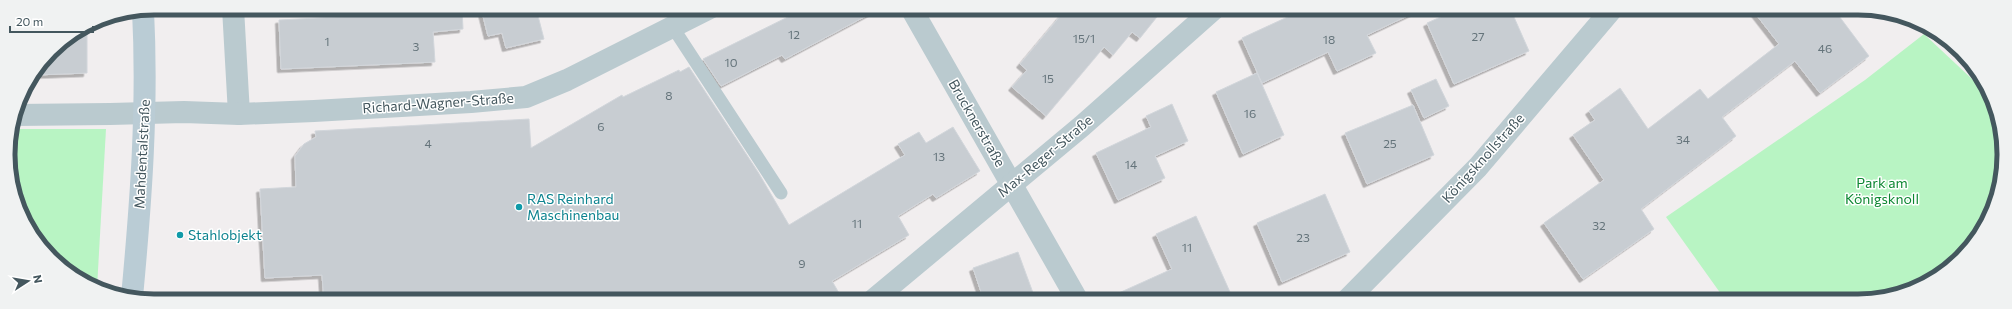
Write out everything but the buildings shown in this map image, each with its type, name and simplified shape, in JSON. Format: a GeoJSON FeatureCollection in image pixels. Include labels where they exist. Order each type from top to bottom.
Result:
{"type":"FeatureCollection","features":[{"type":"Feature","properties":{"kind":"main road","name":"Mahdentalstraße"},"geometry":{"type":"LineString","coordinates":[[132,292],[142,188],[145,113],[143,15]]}},
{"type":"Feature","properties":{"kind":"street"},"geometry":{"type":"LineString","coordinates":[[232,15],[239,114]]}},
{"type":"Feature","properties":{"kind":"street","name":"Richard-Wagner-Straße"},"geometry":{"type":"LineString","coordinates":[[21,115],[184,112],[239,114],[440,104],[526,97],[568,80],[695,15]]}},
{"type":"Feature","properties":{"kind":"street","name":"Brucknerstraße"},"geometry":{"type":"LineString","coordinates":[[915,15],[1074,294]]}},
{"type":"Feature","properties":{"kind":"street","name":"Max-Reger-Straße"},"geometry":{"type":"LineString","coordinates":[[880,294],[1011,183],[1082,126],[1207,15]]}},
{"type":"Feature","properties":{"kind":"street","name":"Königsknollstraße"},"geometry":{"type":"LineString","coordinates":[[1353,294],[1478,167],[1607,15]]}},
{"type":"Feature","properties":{"kind":"lane"},"geometry":{"type":"LineString","coordinates":[[672,26],[781,194]]}},
{"type":"Feature","properties":{"kind":"green space","name":"Park am Königsknoll"},"geometry":{"type":"Polygon","coordinates":[[[1924,34],[1977,84],[1990,110],[1992,118],[1996,136],[1997,164],[1992,191],[1986,208],[1973,232],[1956,253],[1942,265],[1919,280],[1894,289],[1867,294],[1721,294],[1666,217],[1865,80],[1924,34]]]}},
{"type":"Feature","properties":{"kind":"green space"},"geometry":{"type":"Polygon","coordinates":[[[18,129],[106,129],[97,282],[85,275],[63,259],[50,246],[29,216],[22,199],[16,173],[15,145],[18,129]]]}},
{"type":"Feature","properties":{"kind":"place","name":"RAS Reinhard Maschinenbau"},"geometry":{"type":"Point","coordinates":[519,207]}},
{"type":"Feature","properties":{"kind":"place","name":"Stahlobjekt"},"geometry":{"type":"Point","coordinates":[180,235]}}]}
